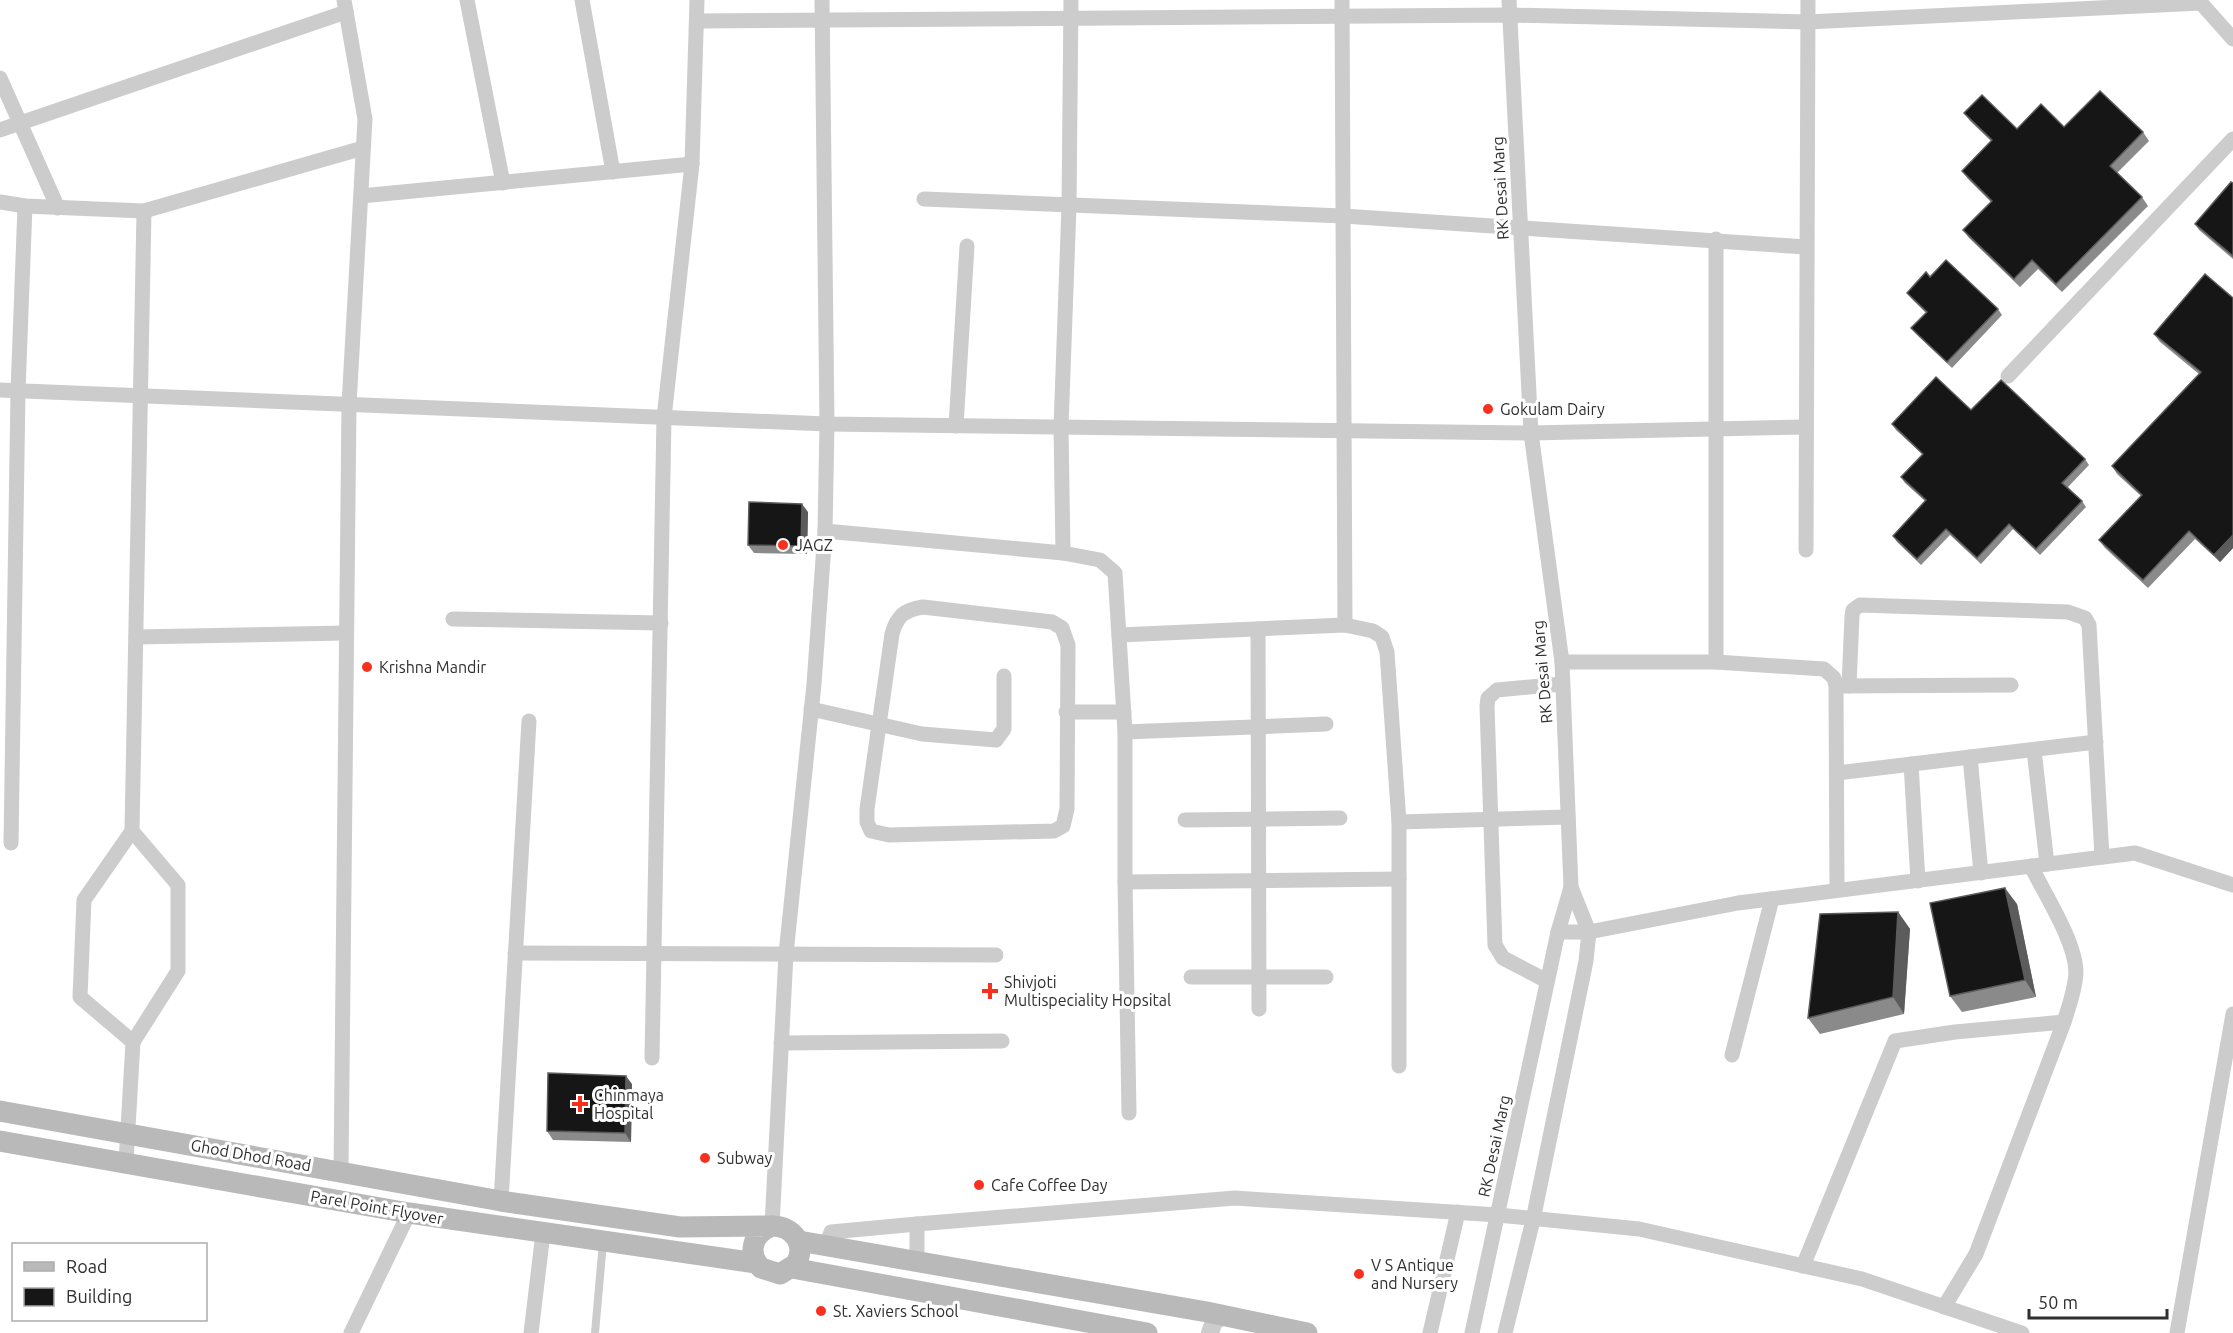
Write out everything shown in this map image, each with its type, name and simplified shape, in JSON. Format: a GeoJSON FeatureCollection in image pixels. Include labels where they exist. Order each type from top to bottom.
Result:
{"type":"FeatureCollection","features":[{"type":"Feature","properties":{"kind":"main road","name":"Ghod Dhod Road"},"geometry":{"type":"LineString","coordinates":[[0,1111],[501,1201],[680,1227],[772,1226]]}},
{"type":"Feature","properties":{"kind":"main road","name":"Parel Point Flyover"},"geometry":{"type":"LineString","coordinates":[[0,1141],[409,1213],[756,1263]]}},
{"type":"Feature","properties":{"kind":"main road"},"geometry":{"type":"LineString","coordinates":[[792,1268],[801,1253],[799,1241],[788,1229],[772,1226],[758,1234],[754,1241],[753,1256],[756,1263],[773,1274],[792,1268],[1146,1333]]}},
{"type":"Feature","properties":{"kind":"main road"},"geometry":{"type":"LineString","coordinates":[[799,1241],[1224,1316],[1262,1328],[1307,1333]]}},
{"type":"Feature","properties":{"kind":"street"},"geometry":{"type":"LineString","coordinates":[[467,0],[502,183]]}},
{"type":"Feature","properties":{"kind":"street"},"geometry":{"type":"LineString","coordinates":[[582,0],[613,172]]}},
{"type":"Feature","properties":{"kind":"street"},"geometry":{"type":"LineString","coordinates":[[652,1058],[664,418],[692,164],[697,0]]}},
{"type":"Feature","properties":{"kind":"street"},"geometry":{"type":"LineString","coordinates":[[772,1226],[786,954],[811,709],[825,531],[822,0]]}},
{"type":"Feature","properties":{"kind":"street"},"geometry":{"type":"LineString","coordinates":[[1063,553],[1061,427],[1069,206],[1071,0]]}},
{"type":"Feature","properties":{"kind":"street"},"geometry":{"type":"LineString","coordinates":[[1806,550],[1808,0]]}},
{"type":"Feature","properties":{"kind":"street"},"geometry":{"type":"LineString","coordinates":[[697,21],[1070,17],[1342,8],[1510,8],[1807,22],[2201,2],[2233,39]]}},
{"type":"Feature","properties":{"kind":"street"},"geometry":{"type":"LineString","coordinates":[[0,130],[345,6],[365,119],[349,405],[341,1171]]}},
{"type":"Feature","properties":{"kind":"street"},"geometry":{"type":"LineString","coordinates":[[1342,8],[1345,625]]}},
{"type":"Feature","properties":{"kind":"street","name":"RK Desai Marg"},"geometry":{"type":"LineString","coordinates":[[1472,1333],[1547,981],[1571,887],[1562,662],[1531,433],[1510,8]]}},
{"type":"Feature","properties":{"kind":"street"},"geometry":{"type":"LineString","coordinates":[[0,78],[58,208]]}},
{"type":"Feature","properties":{"kind":"street"},"geometry":{"type":"LineString","coordinates":[[2008,376],[2233,139]]}},
{"type":"Feature","properties":{"kind":"street"},"geometry":{"type":"LineString","coordinates":[[0,202],[25,206],[144,212],[363,148]]}},
{"type":"Feature","properties":{"kind":"street"},"geometry":{"type":"LineString","coordinates":[[361,196],[692,164]]}},
{"type":"Feature","properties":{"kind":"street"},"geometry":{"type":"LineString","coordinates":[[924,199],[1343,216],[1520,229],[1716,239],[1806,247]]}},
{"type":"Feature","properties":{"kind":"street"},"geometry":{"type":"LineString","coordinates":[[11,843],[6,780],[7,612],[25,206]]}},
{"type":"Feature","properties":{"kind":"street"},"geometry":{"type":"LineString","coordinates":[[134,1042],[80,997],[84,900],[132,831],[144,212]]}},
{"type":"Feature","properties":{"kind":"street"},"geometry":{"type":"LineString","coordinates":[[1716,239],[1716,662]]}},
{"type":"Feature","properties":{"kind":"street"},"geometry":{"type":"LineString","coordinates":[[956,426],[967,246]]}},
{"type":"Feature","properties":{"kind":"street"},"geometry":{"type":"LineString","coordinates":[[0,390],[826,424],[1531,433],[1806,427]]}},
{"type":"Feature","properties":{"kind":"street"},"geometry":{"type":"LineString","coordinates":[[825,531],[1063,553],[1100,560],[1114,573],[1125,732],[1125,882],[1130,1113]]}},
{"type":"Feature","properties":{"kind":"street"},"geometry":{"type":"LineString","coordinates":[[1837,890],[1837,773],[1843,686],[1853,610],[1860,605],[2068,612],[2085,618],[2089,625],[2102,858]]}},
{"type":"Feature","properties":{"kind":"street"},"geometry":{"type":"LineString","coordinates":[[922,607],[1058,624],[1066,635],[1068,645],[1066,809],[1063,826],[1054,831],[889,836],[871,831],[867,822],[867,810],[881,725],[894,626],[904,612],[922,607]]}},
{"type":"Feature","properties":{"kind":"street"},"geometry":{"type":"LineString","coordinates":[[453,619],[661,623]]}},
{"type":"Feature","properties":{"kind":"street"},"geometry":{"type":"LineString","coordinates":[[1119,635],[1345,625],[1373,631],[1382,637],[1387,652],[1398,822],[1399,1066]]}},
{"type":"Feature","properties":{"kind":"street"},"geometry":{"type":"LineString","coordinates":[[1258,629],[1259,1009]]}},
{"type":"Feature","properties":{"kind":"street"},"geometry":{"type":"LineString","coordinates":[[136,637],[346,633]]}},
{"type":"Feature","properties":{"kind":"street"},"geometry":{"type":"LineString","coordinates":[[1562,662],[1716,662],[1814,667],[1824,669],[1843,686],[2011,685]]}},
{"type":"Feature","properties":{"kind":"street"},"geometry":{"type":"LineString","coordinates":[[811,709],[938,737],[996,740],[1004,729],[1004,676]]}},
{"type":"Feature","properties":{"kind":"street"},"geometry":{"type":"LineString","coordinates":[[1547,981],[1503,958],[1497,951],[1490,820],[1488,698],[1497,690],[1562,684]]}},
{"type":"Feature","properties":{"kind":"street"},"geometry":{"type":"LineString","coordinates":[[1066,712],[1124,712]]}},
{"type":"Feature","properties":{"kind":"street"},"geometry":{"type":"LineString","coordinates":[[501,1201],[529,721]]}},
{"type":"Feature","properties":{"kind":"street"},"geometry":{"type":"LineString","coordinates":[[1125,732],[1326,724]]}},
{"type":"Feature","properties":{"kind":"street"},"geometry":{"type":"LineString","coordinates":[[1837,773],[2096,742]]}},
{"type":"Feature","properties":{"kind":"street"},"geometry":{"type":"LineString","coordinates":[[1944,1307],[1976,1254],[2064,1022],[2074,988],[2075,962],[2072,951],[2039,865],[2034,750]]}},
{"type":"Feature","properties":{"kind":"street"},"geometry":{"type":"LineString","coordinates":[[1970,757],[1980,873]]}},
{"type":"Feature","properties":{"kind":"street"},"geometry":{"type":"LineString","coordinates":[[1911,764],[1918,880]]}},
{"type":"Feature","properties":{"kind":"street"},"geometry":{"type":"LineString","coordinates":[[1398,822],[1568,817]]}},
{"type":"Feature","properties":{"kind":"street"},"geometry":{"type":"LineString","coordinates":[[1185,820],[1340,818]]}},
{"type":"Feature","properties":{"kind":"street"},"geometry":{"type":"LineString","coordinates":[[126,1162],[134,1042],[178,971],[178,885],[132,831]]}},
{"type":"Feature","properties":{"kind":"street"},"geometry":{"type":"LineString","coordinates":[[1558,932],[1589,932],[1772,899],[2135,853],[2233,885]]}},
{"type":"Feature","properties":{"kind":"street"},"geometry":{"type":"LineString","coordinates":[[1125,882],[1399,879]]}},
{"type":"Feature","properties":{"kind":"street"},"geometry":{"type":"LineString","coordinates":[[1505,1333],[1533,1220],[1586,961],[1589,932],[1571,887]]}},
{"type":"Feature","properties":{"kind":"street"},"geometry":{"type":"LineString","coordinates":[[1732,1055],[1772,899]]}},
{"type":"Feature","properties":{"kind":"street"},"geometry":{"type":"LineString","coordinates":[[515,953],[996,955]]}},
{"type":"Feature","properties":{"kind":"street"},"geometry":{"type":"LineString","coordinates":[[1191,977],[1326,977]]}},
{"type":"Feature","properties":{"kind":"street"},"geometry":{"type":"LineString","coordinates":[[2177,1333],[2233,1014]]}},
{"type":"Feature","properties":{"kind":"street"},"geometry":{"type":"LineString","coordinates":[[1803,1266],[1895,1041],[1954,1032],[2064,1022]]}},
{"type":"Feature","properties":{"kind":"street"},"geometry":{"type":"LineString","coordinates":[[781,1043],[1002,1041]]}},
{"type":"Feature","properties":{"kind":"street"},"geometry":{"type":"LineString","coordinates":[[826,1246],[831,1232],[1235,1198],[1458,1212],[1639,1228],[1862,1279],[2022,1333]]}},
{"type":"Feature","properties":{"kind":"street"},"geometry":{"type":"LineString","coordinates":[[1430,1333],[1458,1212]]}},
{"type":"Feature","properties":{"kind":"street"},"geometry":{"type":"LineString","coordinates":[[352,1332],[409,1213]]}},
{"type":"Feature","properties":{"kind":"street"},"geometry":{"type":"LineString","coordinates":[[917,1224],[917,1262]]}},
{"type":"Feature","properties":{"kind":"street"},"geometry":{"type":"LineString","coordinates":[[531,1333],[543,1233]]}},
{"type":"Feature","properties":{"kind":"street"},"geometry":{"type":"LineString","coordinates":[[1210,1333],[1214,1321],[1224,1316]]}},
{"type":"Feature","properties":{"kind":"lane"},"geometry":{"type":"LineString","coordinates":[[595,1333],[603,1241]]}},
{"type":"Feature","properties":{"kind":"building"},"geometry":{"type":"Polygon","coordinates":[[[2100,91],[2143,132],[2110,166],[2142,197],[2056,284],[2032,260],[2014,279],[1963,230],[1992,201],[1962,171],[1992,140],[1964,113],[1982,95],[2017,129],[2041,104],[2064,127],[2100,91]]]}},
{"type":"Feature","properties":{"kind":"building"},"geometry":{"type":"Polygon","coordinates":[[[2231,182],[2233,183],[2233,256],[2195,224],[2231,182]]]}},
{"type":"Feature","properties":{"kind":"building"},"geometry":{"type":"Polygon","coordinates":[[[1946,260],[1998,309],[1947,362],[1911,328],[1927,312],[1907,293],[1926,272],[1930,277],[1946,260]]]}},
{"type":"Feature","properties":{"kind":"building"},"geometry":{"type":"Polygon","coordinates":[[[2205,274],[2233,298],[2233,535],[2214,555],[2189,531],[2143,580],[2099,540],[2142,495],[2112,466],[2201,372],[2154,334],[2205,274]]]}},
{"type":"Feature","properties":{"kind":"building"},"geometry":{"type":"Polygon","coordinates":[[[1936,377],[1971,410],[2001,380],[2085,459],[2062,483],[2082,501],[2036,549],[2009,524],[1977,558],[1946,529],[1917,559],[1893,536],[1926,500],[1901,477],[1923,454],[1892,424],[1936,377]]]}},
{"type":"Feature","properties":{"kind":"building"},"geometry":{"type":"Polygon","coordinates":[[[749,502],[802,504],[801,546],[748,545],[749,502]]]}},
{"type":"Feature","properties":{"kind":"building"},"geometry":{"type":"Polygon","coordinates":[[[2005,888],[2025,980],[1950,996],[1930,903],[2005,888]]]}},
{"type":"Feature","properties":{"kind":"building"},"geometry":{"type":"Polygon","coordinates":[[[1898,912],[1893,997],[1808,1018],[1820,914],[1898,912]]]}},
{"type":"Feature","properties":{"kind":"building"},"geometry":{"type":"Polygon","coordinates":[[[548,1073],[626,1076],[625,1133],[547,1131],[548,1073]]]}},
{"type":"Feature","properties":{"kind":"place","name":"Gokulam Dairy"},"geometry":{"type":"Point","coordinates":[1488,409]}},
{"type":"Feature","properties":{"kind":"place","name":"JAGZ"},"geometry":{"type":"Point","coordinates":[783,545]}},
{"type":"Feature","properties":{"kind":"place","name":"Krishna Mandir"},"geometry":{"type":"Point","coordinates":[367,667]}},
{"type":"Feature","properties":{"kind":"place","name":"Shivjoti Multispeciality Hopsital"},"geometry":{"type":"Point","coordinates":[990,991]}},
{"type":"Feature","properties":{"kind":"place","name":"Chinmaya Hospital"},"geometry":{"type":"Point","coordinates":[580,1104]}},
{"type":"Feature","properties":{"kind":"place","name":"Subway"},"geometry":{"type":"Point","coordinates":[705,1158]}},
{"type":"Feature","properties":{"kind":"place","name":"Cafe Coffee Day"},"geometry":{"type":"Point","coordinates":[979,1185]}},
{"type":"Feature","properties":{"kind":"place","name":"V S Antique and Nursery"},"geometry":{"type":"Point","coordinates":[1359,1274]}},
{"type":"Feature","properties":{"kind":"place","name":"St. Xaviers School"},"geometry":{"type":"Point","coordinates":[821,1311]}}]}
